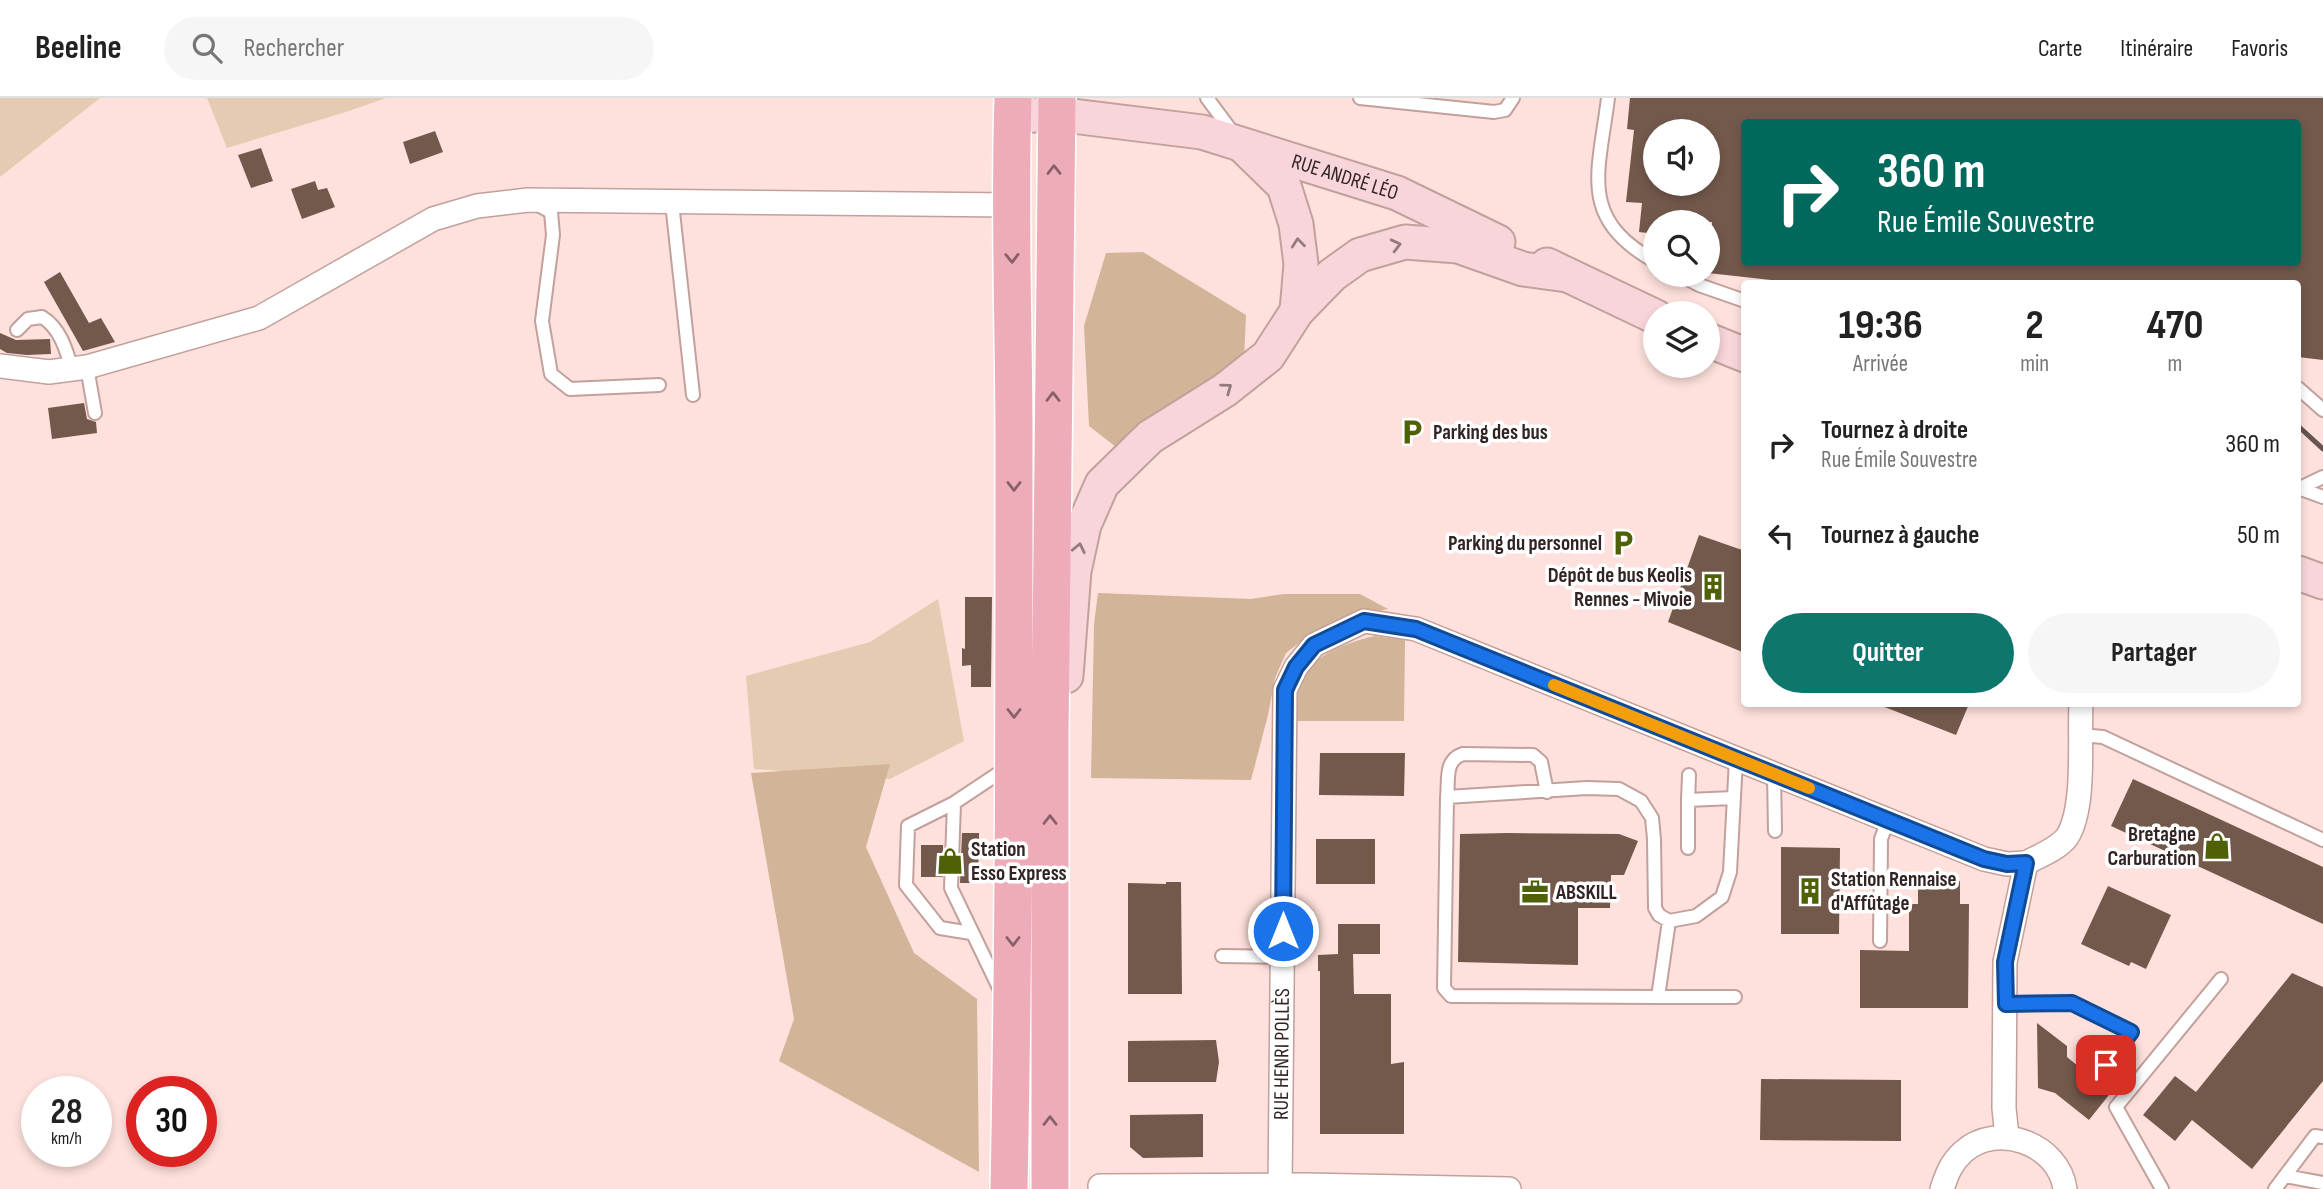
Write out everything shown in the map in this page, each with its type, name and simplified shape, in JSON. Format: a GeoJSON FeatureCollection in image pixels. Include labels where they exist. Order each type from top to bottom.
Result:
{"type":"FeatureCollection","features":[{"type":"Feature","properties":{"kind":"main road"},"geometry":{"type":"LineString","coordinates":[[1050,1189],[1056,106]]}},
{"type":"Feature","properties":{"kind":"main road"},"geometry":{"type":"LineString","coordinates":[[1009,1189],[1014,762],[1011,205],[1013,107]]}},
{"type":"Feature","properties":{"kind":"street","name":"RUE ANDRÉ LÉO"},"geometry":{"type":"LineString","coordinates":[[1013,107],[1056,106],[1202,132],[1397,193],[1643,311]]}},
{"type":"Feature","properties":{"kind":"street"},"geometry":{"type":"LineString","coordinates":[[1239,142],[1284,187],[1296,224],[1301,264],[1297,311]]}},
{"type":"Feature","properties":{"kind":"street"},"geometry":{"type":"LineString","coordinates":[[0,366],[49,372],[80,368],[259,318],[433,219],[477,206],[528,200],[1011,205]]}},
{"type":"Feature","properties":{"kind":"street"},"geometry":{"type":"LineString","coordinates":[[1051,735],[1063,711],[1074,571],[1084,525],[1102,484],[1150,437],[1225,390],[1268,356],[1297,311],[1332,275],[1360,255],[1405,242],[1458,246],[1523,269],[1567,275]]}},
{"type":"Feature","properties":{"kind":"street"},"geometry":{"type":"LineString","coordinates":[[1720,345],[1741,353]]}},
{"type":"Feature","properties":{"kind":"street"},"geometry":{"type":"LineString","coordinates":[[2301,574],[2323,582]]}},
{"type":"Feature","properties":{"kind":"street","name":"RUE HENRI POLLÈS"},"geometry":{"type":"LineString","coordinates":[[1280,1188],[1285,690],[1296,667],[1314,645],[1364,621],[1416,629],[1984,859],[2007,864],[2026,863]]}},
{"type":"Feature","properties":{"kind":"street"},"geometry":{"type":"LineString","coordinates":[[2007,1137],[2004,1108],[2005,962],[2026,863],[2047,852],[2066,837],[2077,809],[2081,707]]}},
{"type":"Feature","properties":{"kind":"street"},"geometry":{"type":"LineString","coordinates":[[1942,1189],[1949,1167],[1965,1150],[1985,1140],[2007,1137],[2031,1143],[2051,1158],[2064,1180],[2065,1189]]}},
{"type":"Feature","properties":{"kind":"street"},"geometry":{"type":"LineString","coordinates":[[1100,1186],[1509,1189]]}},
{"type":"Feature","properties":{"kind":"lane"},"geometry":{"type":"LineString","coordinates":[[1208,98],[1239,142]]}},
{"type":"Feature","properties":{"kind":"lane"},"geometry":{"type":"LineString","coordinates":[[1360,98],[1494,112],[1505,110],[1513,98]]}},
{"type":"Feature","properties":{"kind":"lane"},"geometry":{"type":"LineString","coordinates":[[1608,98],[1597,187],[1601,206],[1617,234],[1643,255]]}},
{"type":"Feature","properties":{"kind":"lane"},"geometry":{"type":"LineString","coordinates":[[528,200],[551,212],[553,235],[542,321],[551,374],[570,389],[659,385]]}},
{"type":"Feature","properties":{"kind":"lane"},"geometry":{"type":"LineString","coordinates":[[668,201],[673,212],[693,395]]}},
{"type":"Feature","properties":{"kind":"lane"},"geometry":{"type":"LineString","coordinates":[[1705,287],[1741,300]]}},
{"type":"Feature","properties":{"kind":"lane"},"geometry":{"type":"LineString","coordinates":[[17,330],[28,319],[42,317],[51,322],[80,368],[95,412]]}},
{"type":"Feature","properties":{"kind":"lane"},"geometry":{"type":"LineString","coordinates":[[2301,391],[2323,410]]}},
{"type":"Feature","properties":{"kind":"lane"},"geometry":{"type":"LineString","coordinates":[[2301,488],[2323,477]]}},
{"type":"Feature","properties":{"kind":"lane"},"geometry":{"type":"LineString","coordinates":[[2301,489],[2323,498]]}},
{"type":"Feature","properties":{"kind":"lane"},"geometry":{"type":"LineString","coordinates":[[2081,735],[2103,737],[2323,840]]}},
{"type":"Feature","properties":{"kind":"lane"},"geometry":{"type":"LineString","coordinates":[[1546,792],[1541,762],[1533,755],[1464,754],[1450,762],[1444,988],[1451,996],[1735,997]]}},
{"type":"Feature","properties":{"kind":"lane"},"geometry":{"type":"LineString","coordinates":[[1447,797],[1587,788],[1619,789],[1641,801],[1652,818],[1655,908],[1659,915],[1669,921],[1696,916],[1721,897],[1730,872],[1736,759]]}},
{"type":"Feature","properties":{"kind":"lane"},"geometry":{"type":"LineString","coordinates":[[971,933],[940,928],[906,885],[908,826],[954,803],[1014,762]]}},
{"type":"Feature","properties":{"kind":"lane"},"geometry":{"type":"LineString","coordinates":[[1773,774],[1775,831]]}},
{"type":"Feature","properties":{"kind":"lane"},"geometry":{"type":"LineString","coordinates":[[1688,848],[1689,775]]}},
{"type":"Feature","properties":{"kind":"lane"},"geometry":{"type":"LineString","coordinates":[[1688,800],[1733,797]]}},
{"type":"Feature","properties":{"kind":"lane"},"geometry":{"type":"LineString","coordinates":[[954,803],[951,888],[1013,1015]]}},
{"type":"Feature","properties":{"kind":"lane"},"geometry":{"type":"LineString","coordinates":[[1880,941],[1881,839],[1888,820]]}},
{"type":"Feature","properties":{"kind":"lane"},"geometry":{"type":"LineString","coordinates":[[1658,997],[1669,921]]}},
{"type":"Feature","properties":{"kind":"lane"},"geometry":{"type":"LineString","coordinates":[[1222,956],[1283,957]]}},
{"type":"Feature","properties":{"kind":"lane"},"geometry":{"type":"LineString","coordinates":[[2162,1189],[2116,1107],[2221,979]]}},
{"type":"Feature","properties":{"kind":"lane"},"geometry":{"type":"LineString","coordinates":[[2006,1004],[2072,1003],[2131,1032],[2106,1065]]}},
{"type":"Feature","properties":{"kind":"lane"},"geometry":{"type":"LineString","coordinates":[[2275,1189],[2315,1136],[2323,1137]]}},
{"type":"Feature","properties":{"kind":"lane"},"geometry":{"type":"LineString","coordinates":[[2285,1176],[2323,1183]]}},
{"type":"Feature","properties":{"kind":"shaded area"},"geometry":{"type":"Polygon","coordinates":[[[0,98],[100,98],[0,177],[0,98]]]}},
{"type":"Feature","properties":{"kind":"shaded area"},"geometry":{"type":"Polygon","coordinates":[[[207,98],[386,98],[227,148],[207,98]]]}},
{"type":"Feature","properties":{"kind":"shaded area"},"geometry":{"type":"Polygon","coordinates":[[[1143,252],[1246,315],[1244,361],[1116,447],[1089,426],[1084,326],[1106,253],[1143,252]]]}},
{"type":"Feature","properties":{"kind":"shaded area"},"geometry":{"type":"Polygon","coordinates":[[[1098,593],[1251,599],[1284,594],[1360,594],[1388,609],[1341,618],[1312,633],[1286,653],[1275,678],[1251,780],[1091,778],[1094,624],[1098,593]]]}},
{"type":"Feature","properties":{"kind":"shaded area"},"geometry":{"type":"Polygon","coordinates":[[[938,599],[964,741],[890,779],[754,769],[746,676],[870,642],[938,599]]]}},
{"type":"Feature","properties":{"kind":"shaded area"},"geometry":{"type":"Polygon","coordinates":[[[1375,636],[1405,640],[1404,721],[1295,721],[1295,688],[1307,668],[1340,647],[1375,636]]]}},
{"type":"Feature","properties":{"kind":"shaded area"},"geometry":{"type":"Polygon","coordinates":[[[890,764],[866,847],[914,953],[977,999],[979,1172],[779,1061],[794,1019],[751,773],[890,764]]]}},
{"type":"Feature","properties":{"kind":"building"},"geometry":{"type":"Polygon","coordinates":[[[1630,98],[2323,98],[2323,360],[2301,357],[2301,280],[1770,280],[1720,274],[1720,210],[1643,210],[1643,232],[1639,232],[1642,203],[1626,202],[1634,130],[1627,129],[1630,98]]]}},
{"type":"Feature","properties":{"kind":"building"},"geometry":{"type":"Polygon","coordinates":[[[435,131],[443,152],[410,164],[403,142],[435,131]]]}},
{"type":"Feature","properties":{"kind":"building"},"geometry":{"type":"Polygon","coordinates":[[[261,148],[273,181],[251,188],[238,155],[261,148]]]}},
{"type":"Feature","properties":{"kind":"building"},"geometry":{"type":"Polygon","coordinates":[[[315,181],[318,190],[327,188],[335,207],[302,219],[291,189],[315,181]]]}},
{"type":"Feature","properties":{"kind":"building"},"geometry":{"type":"Polygon","coordinates":[[[60,272],[89,323],[101,318],[115,342],[83,351],[44,282],[60,272]]]}},
{"type":"Feature","properties":{"kind":"building"},"geometry":{"type":"Polygon","coordinates":[[[0,333],[16,340],[50,339],[51,354],[7,353],[0,349],[0,333]]]}},
{"type":"Feature","properties":{"kind":"building"},"geometry":{"type":"Polygon","coordinates":[[[84,403],[87,419],[96,422],[97,433],[52,439],[48,408],[84,403]]]}},
{"type":"Feature","properties":{"kind":"building","name":"Dépôt de bus Keolis Rennes - Mivoie"},"geometry":{"type":"Polygon","coordinates":[[[1699,535],[1741,550],[1741,651],[1668,622],[1699,535]]]}},
{"type":"Feature","properties":{"kind":"building"},"geometry":{"type":"Polygon","coordinates":[[[965,597],[992,597],[991,687],[971,687],[971,665],[962,666],[962,648],[965,649],[965,597]]]}},
{"type":"Feature","properties":{"kind":"building"},"geometry":{"type":"Polygon","coordinates":[[[1885,707],[1968,707],[1956,735],[1885,707]]]}},
{"type":"Feature","properties":{"kind":"building"},"geometry":{"type":"Polygon","coordinates":[[[1320,753],[1405,753],[1404,796],[1319,795],[1320,753]]]}},
{"type":"Feature","properties":{"kind":"building","name":"Bretagne Carburation"},"geometry":{"type":"Polygon","coordinates":[[[2133,779],[2323,867],[2323,924],[2111,826],[2133,779]]]}},
{"type":"Feature","properties":{"kind":"building"},"geometry":{"type":"Polygon","coordinates":[[[962,833],[979,833],[978,883],[960,883],[962,833]]]}},
{"type":"Feature","properties":{"kind":"building","name":"ABSKILL"},"geometry":{"type":"Polygon","coordinates":[[[1460,834],[1619,834],[1638,841],[1624,875],[1611,875],[1610,908],[1578,908],[1578,965],[1458,962],[1460,834]]]}},
{"type":"Feature","properties":{"kind":"building"},"geometry":{"type":"Polygon","coordinates":[[[1316,839],[1375,839],[1375,884],[1316,884],[1316,839]]]}},
{"type":"Feature","properties":{"kind":"building"},"geometry":{"type":"Polygon","coordinates":[[[921,845],[943,845],[943,877],[921,877],[921,845]]]}},
{"type":"Feature","properties":{"kind":"building","name":"Station Rennaise d'Affûtage"},"geometry":{"type":"Polygon","coordinates":[[[1781,847],[1840,848],[1839,934],[1781,934],[1781,847]]]}},
{"type":"Feature","properties":{"kind":"building"},"geometry":{"type":"Polygon","coordinates":[[[1918,881],[1960,881],[1960,904],[1969,904],[1968,1008],[1860,1008],[1860,950],[1909,951],[1909,904],[1918,904],[1918,881]]]}},
{"type":"Feature","properties":{"kind":"building"},"geometry":{"type":"Polygon","coordinates":[[[1181,882],[1182,994],[1128,994],[1128,883],[1181,882]]]}},
{"type":"Feature","properties":{"kind":"building"},"geometry":{"type":"Polygon","coordinates":[[[2108,886],[2171,915],[2146,969],[2131,962],[2129,966],[2081,944],[2108,886]]]}},
{"type":"Feature","properties":{"kind":"building"},"geometry":{"type":"Polygon","coordinates":[[[1338,924],[1380,924],[1380,954],[1353,954],[1354,994],[1391,994],[1391,1064],[1404,1062],[1404,1134],[1320,1134],[1318,955],[1338,954],[1338,924]]]}},
{"type":"Feature","properties":{"kind":"building"},"geometry":{"type":"Polygon","coordinates":[[[2292,973],[2323,987],[2323,1081],[2252,1169],[2192,1120],[2175,1141],[2143,1115],[2175,1076],[2196,1092],[2292,973]]]}},
{"type":"Feature","properties":{"kind":"building"},"geometry":{"type":"Polygon","coordinates":[[[2037,1023],[2067,1046],[2067,1057],[2084,1071],[2089,1065],[2116,1086],[2089,1120],[2055,1093],[2038,1088],[2037,1023]]]}},
{"type":"Feature","properties":{"kind":"building"},"geometry":{"type":"Polygon","coordinates":[[[1216,1040],[1219,1062],[1216,1082],[1128,1082],[1128,1041],[1216,1040]]]}},
{"type":"Feature","properties":{"kind":"building"},"geometry":{"type":"Polygon","coordinates":[[[1761,1079],[1901,1080],[1901,1141],[1760,1140],[1761,1079]]]}},
{"type":"Feature","properties":{"kind":"building"},"geometry":{"type":"Polygon","coordinates":[[[1203,1114],[1203,1157],[1143,1158],[1130,1147],[1130,1115],[1203,1114]]]}},
{"type":"Feature","properties":{"kind":"railway"},"geometry":{"type":"LineString","coordinates":[[2301,429],[2323,449]]}},
{"type":"Feature","properties":{"kind":"slow traffic"},"geometry":{"type":"LineString","coordinates":[[1554,685],[1809,788]]}},
{"type":"Feature","properties":{"kind":"place","name":"Parking des bus"},"geometry":{"type":"Point","coordinates":[1412,432]}},
{"type":"Feature","properties":{"kind":"place","name":"Parking du personnel"},"geometry":{"type":"Point","coordinates":[1623,543]}},
{"type":"Feature","properties":{"kind":"place","name":"Dépôt de bus Keolis Rennes - Mivoie"},"geometry":{"type":"Point","coordinates":[1713,587]}},
{"type":"Feature","properties":{"kind":"place","name":"Bretagne Carburation"},"geometry":{"type":"Point","coordinates":[2217,846]}},
{"type":"Feature","properties":{"kind":"place","name":"Station Esso Express"},"geometry":{"type":"Point","coordinates":[950,861]}},
{"type":"Feature","properties":{"kind":"place","name":"Station Rennaise d'Affûtage"},"geometry":{"type":"Point","coordinates":[1810,891]}},
{"type":"Feature","properties":{"kind":"place","name":"ABSKILL"},"geometry":{"type":"Point","coordinates":[1535,892]}},
{"type":"Feature","properties":{"kind":"route"},"geometry":{"type":"LineString","coordinates":[[1283,931],[1285,690],[1296,667],[1314,645],[1364,621],[1416,629],[1984,859],[2007,864],[2026,863],[2005,962],[2006,1004],[2072,1003],[2131,1032],[2106,1065]]}}]}
